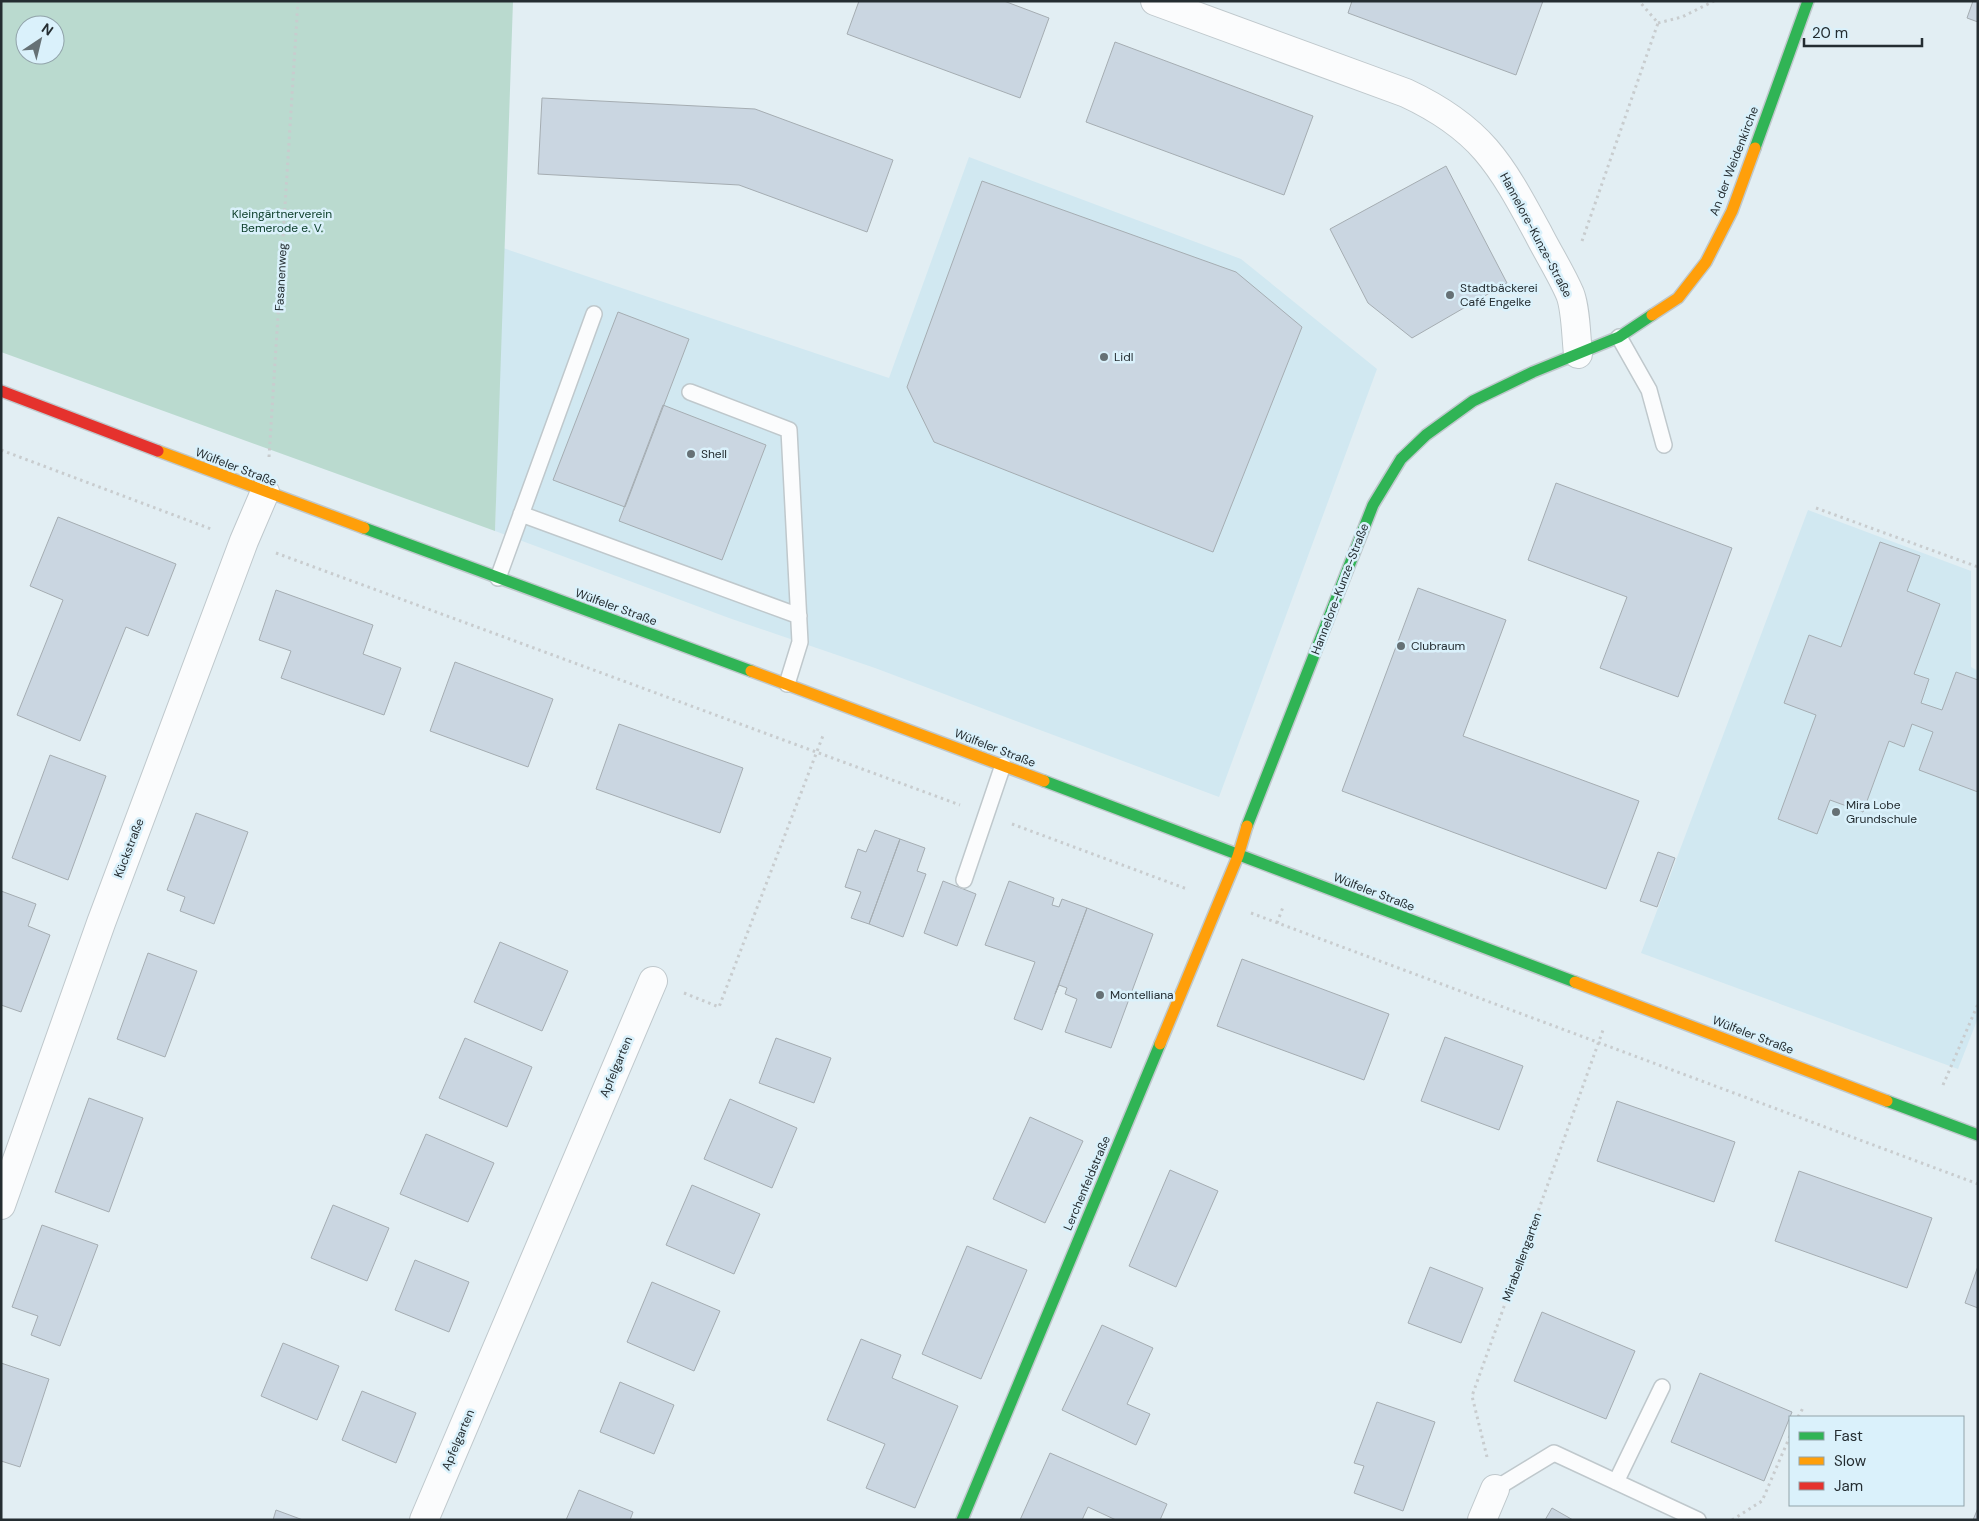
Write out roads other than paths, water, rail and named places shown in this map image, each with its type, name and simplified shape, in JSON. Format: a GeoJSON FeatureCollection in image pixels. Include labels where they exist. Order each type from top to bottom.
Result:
{"type":"FeatureCollection","features":[{"type":"Feature","properties":{"kind":"main road","name":"An der Weidenkirche"},"geometry":{"type":"LineString","coordinates":[[1578,354],[1619,337],[1678,298],[1706,262],[1732,211],[1808,1]]}},
{"type":"Feature","properties":{"kind":"main road","name":"Hannelore-Kunze-Straße"},"geometry":{"type":"LineString","coordinates":[[1238,856],[1247,825],[1373,505],[1401,459],[1426,435],[1473,401],[1533,372],[1578,354]]}},
{"type":"Feature","properties":{"kind":"main road","name":"Wülfeler Straße"},"geometry":{"type":"LineString","coordinates":[[1,390],[264,492],[835,702],[1978,1135]]}},
{"type":"Feature","properties":{"kind":"main road","name":"Lerchenfeldstraße"},"geometry":{"type":"LineString","coordinates":[[962,1520],[1238,856]]}},
{"type":"Feature","properties":{"kind":"street","name":"Hannelore-Kunze-Straße"},"geometry":{"type":"LineString","coordinates":[[1155,1],[1406,93],[1438,108],[1462,124],[1491,153],[1513,186],[1570,295],[1578,354]]}},
{"type":"Feature","properties":{"kind":"street","name":"Kückstraße"},"geometry":{"type":"LineString","coordinates":[[1,1205],[101,923],[264,492]]}},
{"type":"Feature","properties":{"kind":"street","name":"Apfelgarten"},"geometry":{"type":"LineString","coordinates":[[424,1520],[653,981]]}},
{"type":"Feature","properties":{"kind":"street"},"geometry":{"type":"LineString","coordinates":[[1482,1520],[1495,1489]]}},
{"type":"Feature","properties":{"kind":"lane"},"geometry":{"type":"LineString","coordinates":[[498,578],[594,314]]}},
{"type":"Feature","properties":{"kind":"lane"},"geometry":{"type":"LineString","coordinates":[[1619,337],[1648,390],[1664,445]]}},
{"type":"Feature","properties":{"kind":"lane"},"geometry":{"type":"LineString","coordinates":[[690,392],[789,430],[800,642],[787,684]]}},
{"type":"Feature","properties":{"kind":"lane"},"geometry":{"type":"LineString","coordinates":[[521,514],[799,616]]}},
{"type":"Feature","properties":{"kind":"lane"},"geometry":{"type":"LineString","coordinates":[[964,880],[1002,766]]}},
{"type":"Feature","properties":{"kind":"lane"},"geometry":{"type":"LineString","coordinates":[[1616,1482],[1662,1387]]}},
{"type":"Feature","properties":{"kind":"lane"},"geometry":{"type":"LineString","coordinates":[[1495,1489],[1554,1453],[1698,1520]]}},
{"type":"Feature","properties":{"kind":"place","name":"Stadtbäckerei Café Engelke"},"geometry":{"type":"Point","coordinates":[1450,295]}},
{"type":"Feature","properties":{"kind":"place","name":"Lidl"},"geometry":{"type":"Point","coordinates":[1104,357]}},
{"type":"Feature","properties":{"kind":"place","name":"Shell"},"geometry":{"type":"Point","coordinates":[691,454]}},
{"type":"Feature","properties":{"kind":"place","name":"Clubraum"},"geometry":{"type":"Point","coordinates":[1401,646]}},
{"type":"Feature","properties":{"kind":"place","name":"Mira Lobe Grundschule"},"geometry":{"type":"Point","coordinates":[1836,812]}},
{"type":"Feature","properties":{"kind":"place","name":"Montelliana"},"geometry":{"type":"Point","coordinates":[1100,995]}},
{"type":"Feature","properties":{"kind":"park label","name":"Kleingärtnerverein Bemerode e. V."},"geometry":{"type":"Point","coordinates":[282,221]}}]}
